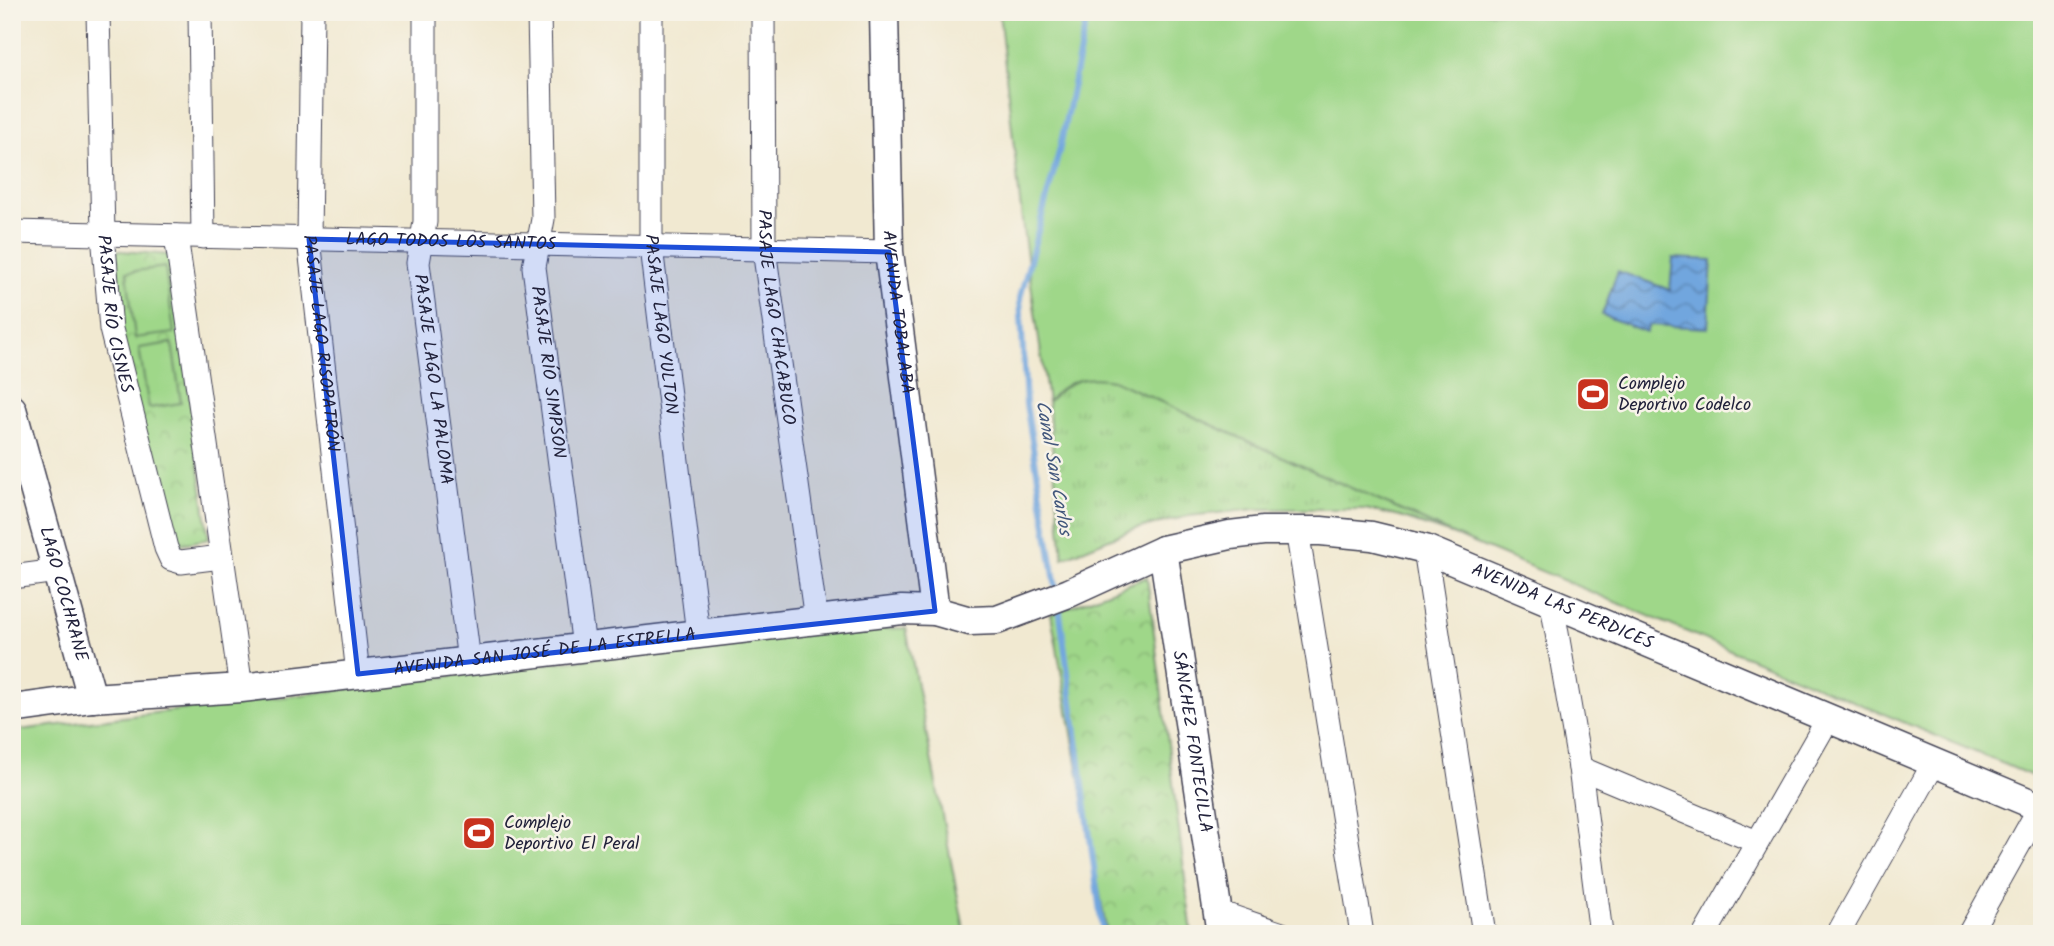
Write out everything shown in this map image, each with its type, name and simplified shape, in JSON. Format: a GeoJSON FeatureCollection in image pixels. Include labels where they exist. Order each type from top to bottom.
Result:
{"type":"FeatureCollection","features":[{"type":"Feature","properties":{"kind":"street","name":"PASAJE RÍO CISNES"},"geometry":{"type":"LineString","coordinates":[[97,12],[103,234],[108,304],[115,352],[171,559],[181,562],[220,557]]}},
{"type":"Feature","properties":{"kind":"street"},"geometry":{"type":"LineString","coordinates":[[200,12],[203,237]]}},
{"type":"Feature","properties":{"kind":"street","name":"PASAJE LAGO RISOPATRÓN"},"geometry":{"type":"LineString","coordinates":[[312,12],[309,239],[358,674]]}},
{"type":"Feature","properties":{"kind":"street","name":"PASAJE LAGO LA PALOMA"},"geometry":{"type":"LineString","coordinates":[[425,12],[425,222],[418,263],[469,661]]}},
{"type":"Feature","properties":{"kind":"street","name":"PASAJE RÍO SIMPSON"},"geometry":{"type":"LineString","coordinates":[[539,12],[543,219],[534,260],[534,274],[584,647]]}},
{"type":"Feature","properties":{"kind":"street","name":"PASAJE LAGO YULTON"},"geometry":{"type":"LineString","coordinates":[[651,12],[651,247],[698,634]]}},
{"type":"Feature","properties":{"kind":"street","name":"PASAJE LAGO CHACABUCO"},"geometry":{"type":"LineString","coordinates":[[763,12],[764,249],[816,620]]}},
{"type":"Feature","properties":{"kind":"street","name":"AVENIDA TOBALABA"},"geometry":{"type":"LineString","coordinates":[[884,12],[889,252],[935,611]]}},
{"type":"Feature","properties":{"kind":"street","name":"LAGO TODOS LOS SANTOS"},"geometry":{"type":"LineString","coordinates":[[12,232],[889,252]]}},
{"type":"Feature","properties":{"kind":"street"},"geometry":{"type":"LineString","coordinates":[[176,236],[220,557],[241,688]]}},
{"type":"Feature","properties":{"kind":"street","name":"LAGO COCHRANE"},"geometry":{"type":"LineString","coordinates":[[12,409],[92,698]]}},
{"type":"Feature","properties":{"kind":"street"},"geometry":{"type":"LineString","coordinates":[[1297,530],[1362,934]]}},
{"type":"Feature","properties":{"kind":"street","name":"AVENIDA LAS PERDICES"},"geometry":{"type":"LineString","coordinates":[[1069,593],[1163,550],[1230,535],[1297,530],[1372,536],[1425,549],[2041,808]]}},
{"type":"Feature","properties":{"kind":"street"},"geometry":{"type":"LineString","coordinates":[[1425,549],[1484,934]]}},
{"type":"Feature","properties":{"kind":"street","name":"SÁNCHEZ FONTECILLA"},"geometry":{"type":"LineString","coordinates":[[1163,550],[1220,923]]}},
{"type":"Feature","properties":{"kind":"street"},"geometry":{"type":"LineString","coordinates":[[12,577],[57,571]]}},
{"type":"Feature","properties":{"kind":"street","name":"AVENIDA SAN JOSÉ DE LA ESTRELLA"},"geometry":{"type":"LineString","coordinates":[[12,709],[92,698],[241,688],[902,610],[935,611],[970,621],[998,620],[1069,593]]}},
{"type":"Feature","properties":{"kind":"street"},"geometry":{"type":"LineString","coordinates":[[1552,604],[1580,768],[1601,934]]}},
{"type":"Feature","properties":{"kind":"street"},"geometry":{"type":"LineString","coordinates":[[1705,934],[1828,719]]}},
{"type":"Feature","properties":{"kind":"street"},"geometry":{"type":"LineString","coordinates":[[1838,934],[1934,763]]}},
{"type":"Feature","properties":{"kind":"street"},"geometry":{"type":"LineString","coordinates":[[1580,768],[1757,842]]}},
{"type":"Feature","properties":{"kind":"street"},"geometry":{"type":"LineString","coordinates":[[1969,934],[2041,808]]}},
{"type":"Feature","properties":{"kind":"street"},"geometry":{"type":"LineString","coordinates":[[1220,923],[1282,934]]}},
{"type":"Feature","properties":{"kind":"highlighted area"},"geometry":{"type":"Polygon","coordinates":[[[309,239],[889,252],[935,611],[358,674],[309,239]]]}},
{"type":"Feature","properties":{"kind":"green space","name":"Complejo Deportivo Codelco"},"geometry":{"type":"Polygon","coordinates":[[[999,12],[2042,12],[2042,780],[1457,536],[1113,380],[1077,380],[1062,388],[1048,402],[1023,229],[999,12]]]}},
{"type":"Feature","properties":{"kind":"green space"},"geometry":{"type":"Polygon","coordinates":[[[110,250],[170,255],[209,539],[171,546],[115,321],[110,250]]]}},
{"type":"Feature","properties":{"kind":"green space"},"geometry":{"type":"Polygon","coordinates":[[[165,267],[174,333],[135,338],[127,272],[165,267]]]}},
{"type":"Feature","properties":{"kind":"green space"},"geometry":{"type":"Polygon","coordinates":[[[172,343],[181,403],[149,408],[139,348],[172,343]]]}},
{"type":"Feature","properties":{"kind":"green space"},"geometry":{"type":"Polygon","coordinates":[[[1092,376],[1113,380],[1457,536],[1400,517],[1365,509],[1256,509],[1189,516],[1131,530],[1063,558],[1048,402],[1068,385],[1092,376]]]}},
{"type":"Feature","properties":{"kind":"green space"},"geometry":{"type":"Polygon","coordinates":[[[1147,577],[1192,934],[1107,934],[1051,614],[1147,577]]]}},
{"type":"Feature","properties":{"kind":"green space","name":"Complejo Deportivo El Peral"},"geometry":{"type":"Polygon","coordinates":[[[906,628],[965,934],[12,934],[12,731],[806,631],[906,628]]]}},
{"type":"Feature","properties":{"kind":"water"},"geometry":{"type":"Polygon","coordinates":[[[1673,258],[1712,260],[1708,328],[1649,325],[1646,332],[1602,315],[1618,271],[1670,290],[1673,258]]]}},
{"type":"Feature","properties":{"kind":"waterway","name":"Canal San Carlos"},"geometry":{"type":"LineString","coordinates":[[1056,588],[1026,404],[1020,298],[1059,152],[1088,12]]}},
{"type":"Feature","properties":{"kind":"waterway","name":"Canal San Carlos"},"geometry":{"type":"LineString","coordinates":[[1059,606],[1103,934]]}},
{"type":"Feature","properties":{"kind":"place","name":"Complejo Deportivo Codelco"},"geometry":{"type":"Point","coordinates":[1593,394]}},
{"type":"Feature","properties":{"kind":"place","name":"Complejo Deportivo El Peral"},"geometry":{"type":"Point","coordinates":[479,833]}}]}
